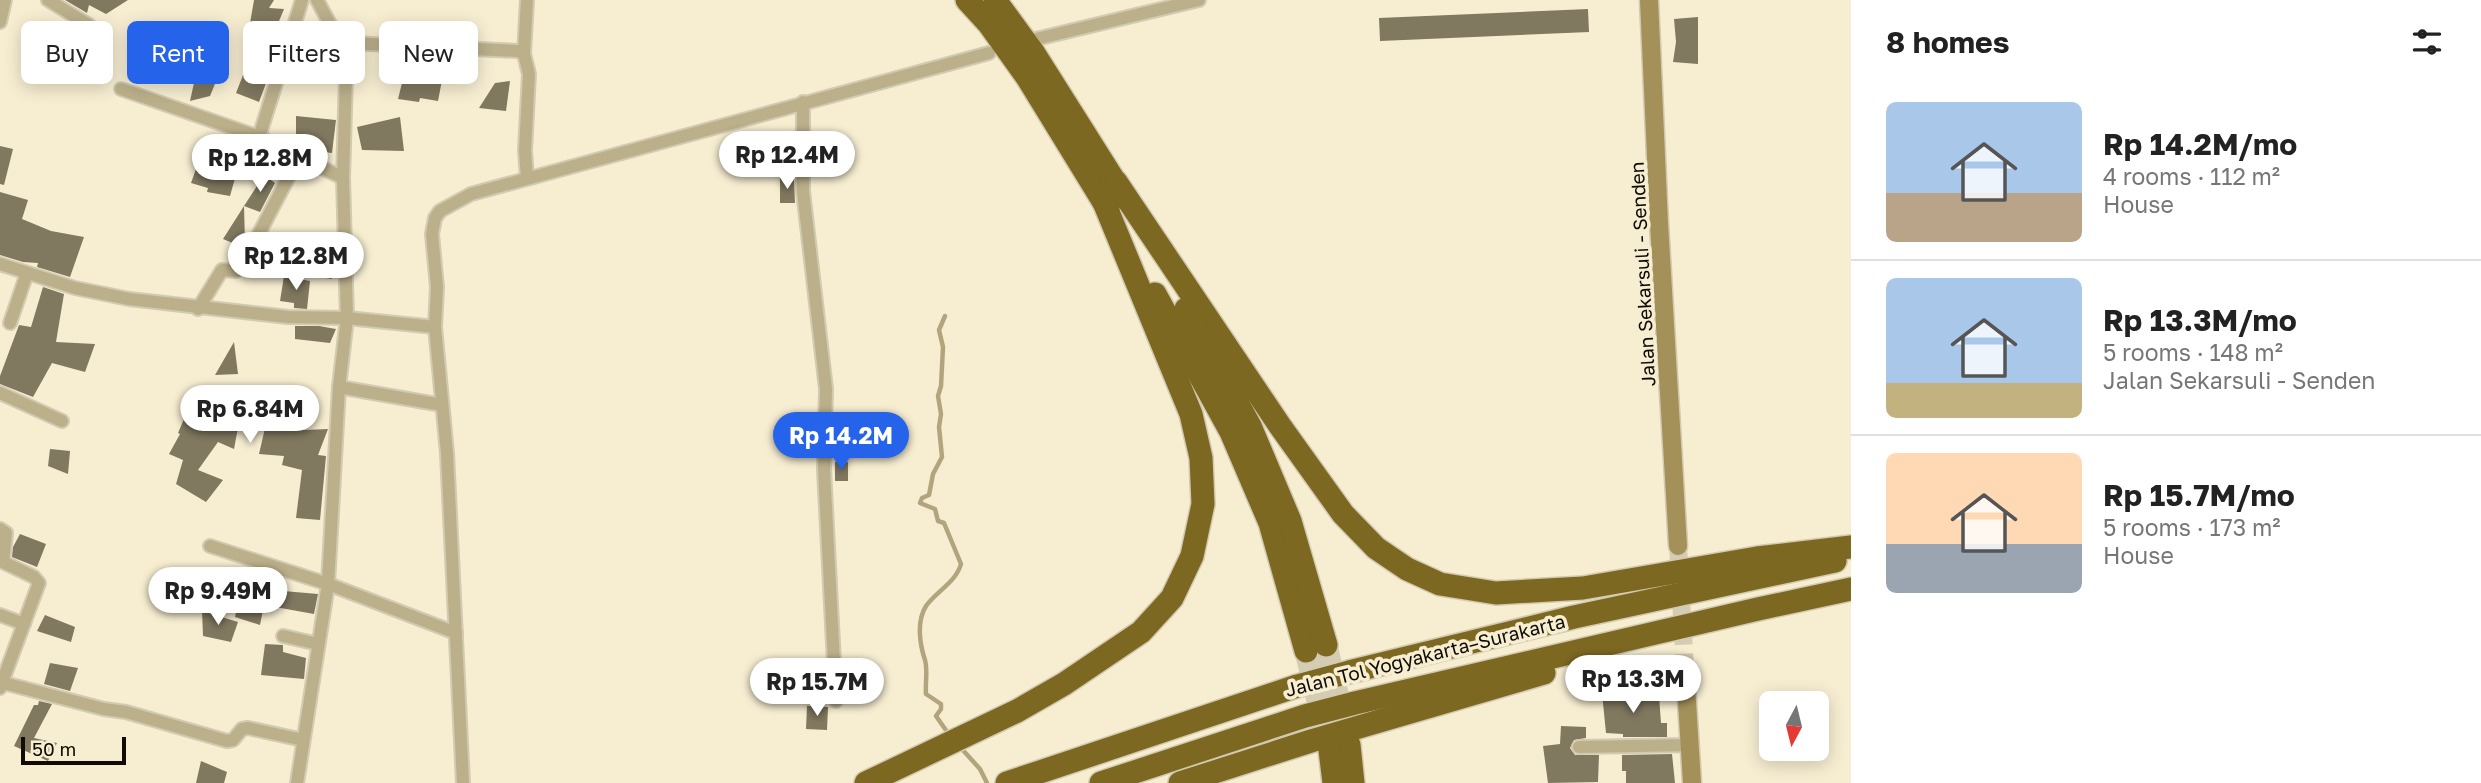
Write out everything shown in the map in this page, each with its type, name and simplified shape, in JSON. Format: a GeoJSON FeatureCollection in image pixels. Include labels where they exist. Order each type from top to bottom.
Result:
{"type":"FeatureCollection","features":[{"type":"Feature","properties":{"kind":"highway"},"geometry":{"type":"LineString","coordinates":[[967,0],[989,24],[1343,514],[1376,548],[1407,569],[1440,584],[1496,593],[1583,589],[1757,558],[1851,547]]}},
{"type":"Feature","properties":{"kind":"highway"},"geometry":{"type":"LineString","coordinates":[[995,0],[1033,52],[1108,188],[1231,432],[1270,523],[1316,648]]}},
{"type":"Feature","properties":{"kind":"highway"},"geometry":{"type":"LineString","coordinates":[[866,783],[1017,711],[1064,684],[1141,632],[1172,598],[1192,556],[1203,504],[1200,458],[1191,414],[1108,188]]}},
{"type":"Feature","properties":{"kind":"highway","name":"Jalan Tol Yogyakarta–Surakarta"},"geometry":{"type":"LineString","coordinates":[[1007,783],[1284,690],[1349,672],[1574,617],[1851,558]]}},
{"type":"Feature","properties":{"kind":"highway","name":"Jalan Tol Yogyakarta–Surakarta"},"geometry":{"type":"LineString","coordinates":[[1101,783],[1304,716],[1851,589]]}},
{"type":"Feature","properties":{"kind":"highway"},"geometry":{"type":"LineString","coordinates":[[1180,783],[1311,741],[1758,609]]}},
{"type":"Feature","properties":{"kind":"highway"},"geometry":{"type":"LineString","coordinates":[[1334,783],[1339,748],[1353,783]]}},
{"type":"Feature","properties":{"kind":"street"},"geometry":{"type":"LineString","coordinates":[[0,22],[5,0]]}},
{"type":"Feature","properties":{"kind":"street"},"geometry":{"type":"LineString","coordinates":[[48,0],[82,21]]}},
{"type":"Feature","properties":{"kind":"street"},"geometry":{"type":"LineString","coordinates":[[259,137],[302,0]]}},
{"type":"Feature","properties":{"kind":"street"},"geometry":{"type":"LineString","coordinates":[[317,0],[328,21]]}},
{"type":"Feature","properties":{"kind":"street"},"geometry":{"type":"LineString","coordinates":[[527,0],[524,54],[529,74],[525,150],[527,178]]}},
{"type":"Feature","properties":{"kind":"street"},"geometry":{"type":"LineString","coordinates":[[1036,39],[1199,0]]}},
{"type":"Feature","properties":{"kind":"street","name":"Jalan Sekarsuli - Senden"},"geometry":{"type":"LineString","coordinates":[[1649,0],[1678,546]]}},
{"type":"Feature","properties":{"kind":"street"},"geometry":{"type":"LineString","coordinates":[[365,44],[518,51],[524,54]]}},
{"type":"Feature","properties":{"kind":"street"},"geometry":{"type":"LineString","coordinates":[[463,783],[442,405],[435,327],[437,287],[432,234],[435,218],[440,211],[456,201],[527,178],[989,53]]}},
{"type":"Feature","properties":{"kind":"street"},"geometry":{"type":"LineString","coordinates":[[297,783],[328,584],[339,387],[347,318],[343,178],[346,84]]}},
{"type":"Feature","properties":{"kind":"street"},"geometry":{"type":"LineString","coordinates":[[121,89],[259,137],[343,178]]}},
{"type":"Feature","properties":{"kind":"street"},"geometry":{"type":"LineString","coordinates":[[803,102],[803,191],[826,388],[825,482],[836,701]]}},
{"type":"Feature","properties":{"kind":"street"},"geometry":{"type":"LineString","coordinates":[[198,309],[222,270],[236,271],[241,268],[299,157]]}},
{"type":"Feature","properties":{"kind":"street"},"geometry":{"type":"LineString","coordinates":[[0,264],[108,296],[198,309],[288,317],[347,318],[435,327]]}},
{"type":"Feature","properties":{"kind":"street"},"geometry":{"type":"LineString","coordinates":[[10,323],[27,273]]}},
{"type":"Feature","properties":{"kind":"street"},"geometry":{"type":"LineString","coordinates":[[339,387],[442,405]]}},
{"type":"Feature","properties":{"kind":"street"},"geometry":{"type":"LineString","coordinates":[[0,393],[62,421]]}},
{"type":"Feature","properties":{"kind":"street"},"geometry":{"type":"LineString","coordinates":[[0,529],[7,537],[2,554],[3,562],[34,577],[39,583],[0,684],[126,712],[227,741],[232,741],[248,727],[303,740]]}},
{"type":"Feature","properties":{"kind":"street"},"geometry":{"type":"LineString","coordinates":[[210,546],[328,584],[456,633]]}},
{"type":"Feature","properties":{"kind":"street"},"geometry":{"type":"LineString","coordinates":[[0,615],[24,624]]}},
{"type":"Feature","properties":{"kind":"street"},"geometry":{"type":"LineString","coordinates":[[283,636],[318,644]]}},
{"type":"Feature","properties":{"kind":"street"},"geometry":{"type":"LineString","coordinates":[[1685,669],[1692,783]]}},
{"type":"Feature","properties":{"kind":"street"},"geometry":{"type":"LineString","coordinates":[[1579,747],[1690,746]]}},
{"type":"Feature","properties":{"kind":"building"},"geometry":{"type":"Polygon","coordinates":[[[65,0],[128,0],[106,14],[89,5],[87,13],[65,0]]]}},
{"type":"Feature","properties":{"kind":"building"},"geometry":{"type":"Polygon","coordinates":[[[254,0],[274,0],[269,8],[284,9],[279,21],[250,21],[254,0]]]}},
{"type":"Feature","properties":{"kind":"building"},"geometry":{"type":"Polygon","coordinates":[[[1588,9],[1589,32],[1380,41],[1379,18],[1588,9]]]}},
{"type":"Feature","properties":{"kind":"building"},"geometry":{"type":"Polygon","coordinates":[[[1698,17],[1698,64],[1673,62],[1676,42],[1674,19],[1698,17]]]}},
{"type":"Feature","properties":{"kind":"building"},"geometry":{"type":"Polygon","coordinates":[[[243,75],[243,84],[266,84],[259,102],[236,93],[243,75]]]}},
{"type":"Feature","properties":{"kind":"building"},"geometry":{"type":"Polygon","coordinates":[[[510,81],[506,111],[479,108],[495,83],[510,81]]]}},
{"type":"Feature","properties":{"kind":"building"},"geometry":{"type":"Polygon","coordinates":[[[194,84],[215,84],[210,96],[190,101],[194,84]]]}},
{"type":"Feature","properties":{"kind":"building"},"geometry":{"type":"Polygon","coordinates":[[[402,84],[441,84],[438,101],[398,99],[402,84]]]}},
{"type":"Feature","properties":{"kind":"building"},"geometry":{"type":"Polygon","coordinates":[[[296,116],[336,120],[332,153],[306,150],[296,145],[296,116]]]}},
{"type":"Feature","properties":{"kind":"building"},"geometry":{"type":"Polygon","coordinates":[[[400,117],[404,151],[362,150],[357,127],[400,117]]]}},
{"type":"Feature","properties":{"kind":"building"},"geometry":{"type":"Polygon","coordinates":[[[206,141],[217,147],[216,150],[241,157],[230,196],[207,192],[208,188],[191,183],[206,141]]]}},
{"type":"Feature","properties":{"kind":"building"},"geometry":{"type":"Polygon","coordinates":[[[0,146],[13,149],[4,185],[0,184],[0,146]]]}},
{"type":"Feature","properties":{"kind":"building"},"geometry":{"type":"Polygon","coordinates":[[[260,149],[286,163],[282,170],[253,161],[260,149]]]}},
{"type":"Feature","properties":{"kind":"building"},"geometry":{"type":"Polygon","coordinates":[[[264,175],[275,183],[260,212],[244,206],[264,175]]]}},
{"type":"Feature","properties":{"kind":"building"},"geometry":{"type":"Polygon","coordinates":[[[780,178],[794,178],[795,203],[780,203],[780,178]]]}},
{"type":"Feature","properties":{"kind":"building"},"geometry":{"type":"Polygon","coordinates":[[[0,192],[28,200],[22,219],[51,231],[84,237],[70,277],[37,267],[38,263],[23,262],[0,255],[0,192]]]}},
{"type":"Feature","properties":{"kind":"building"},"geometry":{"type":"Polygon","coordinates":[[[244,206],[245,242],[242,247],[223,239],[244,206]]]}},
{"type":"Feature","properties":{"kind":"building"},"geometry":{"type":"Polygon","coordinates":[[[305,250],[334,256],[332,279],[301,274],[305,250]]]}},
{"type":"Feature","properties":{"kind":"building"},"geometry":{"type":"Polygon","coordinates":[[[284,276],[310,281],[307,309],[294,308],[294,303],[280,301],[284,276]]]}},
{"type":"Feature","properties":{"kind":"building"},"geometry":{"type":"Polygon","coordinates":[[[43,287],[64,294],[56,342],[95,344],[85,372],[52,363],[33,397],[0,384],[0,376],[19,325],[31,327],[43,287]]]}},
{"type":"Feature","properties":{"kind":"building"},"geometry":{"type":"Polygon","coordinates":[[[295,326],[336,329],[330,343],[295,339],[295,326]]]}},
{"type":"Feature","properties":{"kind":"building"},"geometry":{"type":"Polygon","coordinates":[[[234,342],[238,374],[215,375],[234,342]]]}},
{"type":"Feature","properties":{"kind":"building"},"geometry":{"type":"Polygon","coordinates":[[[204,387],[247,399],[249,394],[290,399],[280,431],[328,429],[318,455],[326,456],[320,520],[296,518],[302,470],[282,465],[284,456],[259,454],[265,428],[240,417],[234,449],[218,442],[198,470],[223,480],[206,502],[176,484],[183,460],[169,454],[180,434],[178,433],[184,419],[193,422],[204,387]]]}},
{"type":"Feature","properties":{"kind":"building"},"geometry":{"type":"Polygon","coordinates":[[[50,449],[70,451],[68,474],[48,466],[50,449]]]}},
{"type":"Feature","properties":{"kind":"building"},"geometry":{"type":"Polygon","coordinates":[[[835,462],[848,462],[848,481],[835,481],[835,462]]]}},
{"type":"Feature","properties":{"kind":"building"},"geometry":{"type":"Polygon","coordinates":[[[20,534],[46,544],[37,567],[12,557],[13,547],[20,534]]]}},
{"type":"Feature","properties":{"kind":"building"},"geometry":{"type":"Polygon","coordinates":[[[233,570],[260,576],[260,589],[318,594],[314,614],[264,605],[260,625],[235,617],[242,585],[233,582],[233,570]]]}},
{"type":"Feature","properties":{"kind":"building"},"geometry":{"type":"Polygon","coordinates":[[[202,611],[238,622],[231,642],[203,636],[202,611]]]}},
{"type":"Feature","properties":{"kind":"building"},"geometry":{"type":"Polygon","coordinates":[[[45,615],[75,627],[71,642],[37,631],[45,615]]]}},
{"type":"Feature","properties":{"kind":"building"},"geometry":{"type":"Polygon","coordinates":[[[265,644],[283,645],[283,652],[306,658],[304,679],[261,675],[265,644]]]}},
{"type":"Feature","properties":{"kind":"building"},"geometry":{"type":"Polygon","coordinates":[[[50,663],[78,668],[70,691],[44,684],[50,663]]]}},
{"type":"Feature","properties":{"kind":"building"},"geometry":{"type":"Polygon","coordinates":[[[1618,690],[1637,690],[1637,697],[1659,696],[1661,723],[1667,723],[1667,737],[1623,737],[1623,734],[1606,733],[1602,693],[1618,694],[1618,690]]]}},
{"type":"Feature","properties":{"kind":"building"},"geometry":{"type":"Polygon","coordinates":[[[39,701],[52,704],[34,738],[57,743],[48,761],[14,746],[34,705],[38,705],[39,701]]]}},
{"type":"Feature","properties":{"kind":"building"},"geometry":{"type":"Polygon","coordinates":[[[807,706],[828,707],[827,730],[806,729],[807,706]]]}},
{"type":"Feature","properties":{"kind":"building"},"geometry":{"type":"Polygon","coordinates":[[[1561,726],[1586,727],[1586,738],[1574,740],[1570,748],[1575,755],[1599,755],[1598,782],[1548,783],[1543,746],[1560,744],[1561,726]]]}},
{"type":"Feature","properties":{"kind":"building"},"geometry":{"type":"Polygon","coordinates":[[[1672,754],[1675,783],[1626,783],[1626,771],[1622,771],[1622,755],[1672,754]]]}},
{"type":"Feature","properties":{"kind":"building"},"geometry":{"type":"Polygon","coordinates":[[[201,761],[227,772],[224,783],[196,783],[201,761]]]}},
{"type":"Feature","properties":{"kind":"waterway"},"geometry":{"type":"LineString","coordinates":[[945,316],[939,330],[943,347],[938,396],[942,457],[933,474],[929,495],[922,498],[920,503],[935,509],[938,521],[944,523],[961,564],[951,581],[926,606],[920,633],[926,664],[926,694],[941,704],[936,716],[950,736]]}},
{"type":"Feature","properties":{"kind":"waterway"},"geometry":{"type":"LineString","coordinates":[[961,748],[980,769],[987,783]]}},
{"type":"Feature","properties":{"kind":"tunnel"},"geometry":{"type":"LineString","coordinates":[[1678,546],[1685,669]]}},
{"type":"Feature","properties":{"kind":"tunnel"},"geometry":{"type":"LineString","coordinates":[[1326,645],[1344,724]]}},
{"type":"Feature","properties":{"kind":"tunnel"},"geometry":{"type":"LineString","coordinates":[[1306,651],[1325,730]]}}]}
